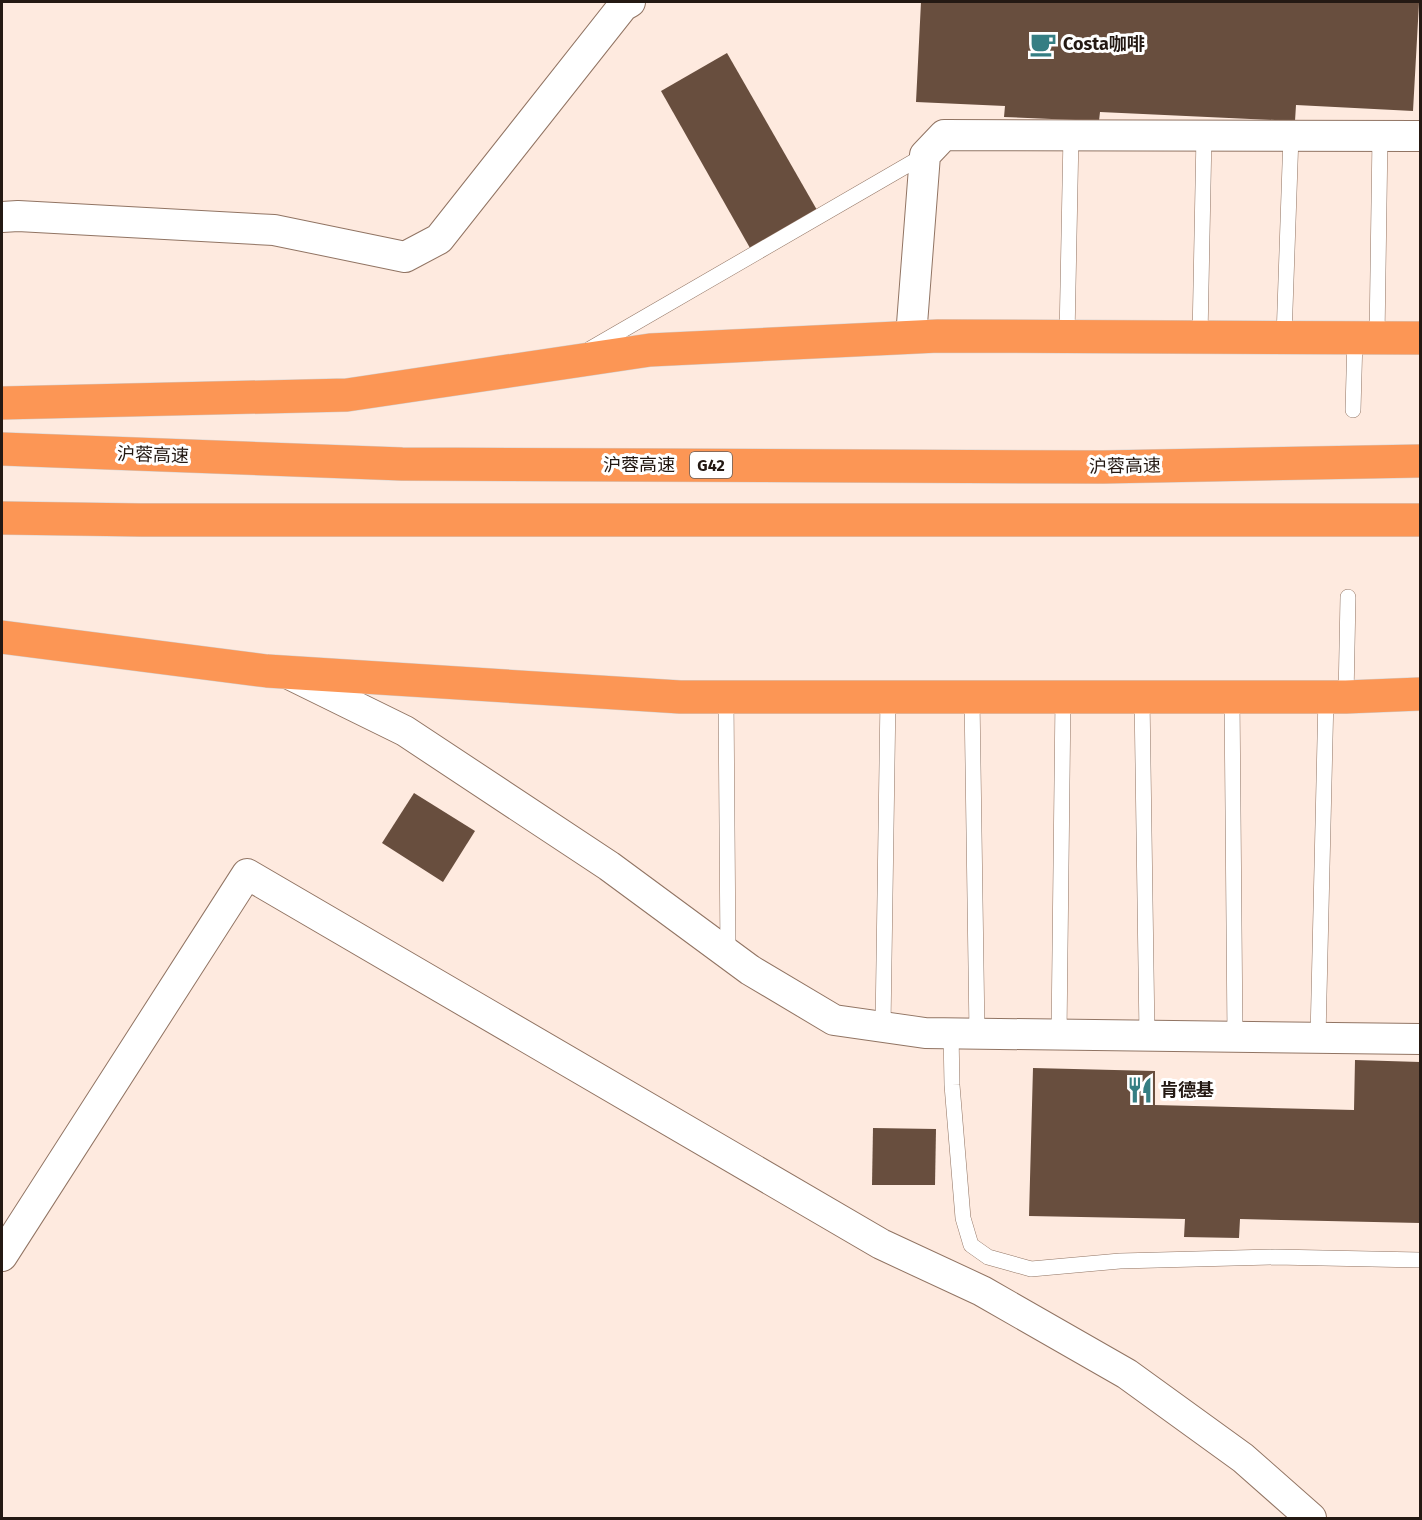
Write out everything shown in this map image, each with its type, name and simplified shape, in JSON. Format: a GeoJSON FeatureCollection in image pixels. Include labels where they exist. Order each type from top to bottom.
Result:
{"type":"FeatureCollection","features":[{"type":"Feature","properties":{"kind":"highway"},"geometry":{"type":"LineString","coordinates":[[2,403],[346,395],[650,350],[911,337],[1420,338]]}},
{"type":"Feature","properties":{"kind":"highway","name":"沪蓉高速"},"geometry":{"type":"LineString","coordinates":[[2,449],[414,464],[1103,467],[1420,461]]}},
{"type":"Feature","properties":{"kind":"highway"},"geometry":{"type":"LineString","coordinates":[[2,518],[141,520],[1420,520]]}},
{"type":"Feature","properties":{"kind":"highway"},"geometry":{"type":"LineString","coordinates":[[2,636],[286,672],[680,697],[1232,697],[1420,694]]}},
{"type":"Feature","properties":{"kind":"street"},"geometry":{"type":"LineString","coordinates":[[2,217],[274,230],[405,257],[439,239],[623,6],[630,2]]}},
{"type":"Feature","properties":{"kind":"street"},"geometry":{"type":"LineString","coordinates":[[911,337],[925,155],[944,135],[1420,136]]}},
{"type":"Feature","properties":{"kind":"street"},"geometry":{"type":"LineString","coordinates":[[286,672],[405,731],[609,866],[750,970],[834,1020],[926,1033],[1420,1039]]}},
{"type":"Feature","properties":{"kind":"street"},"geometry":{"type":"LineString","coordinates":[[2,1256],[248,874],[881,1244],[982,1291],[1127,1374],[1243,1458],[1311,1518]]}},
{"type":"Feature","properties":{"kind":"lane"},"geometry":{"type":"LineString","coordinates":[[1067,337],[1071,135]]}},
{"type":"Feature","properties":{"kind":"lane"},"geometry":{"type":"LineString","coordinates":[[1200,337],[1204,135]]}},
{"type":"Feature","properties":{"kind":"lane"},"geometry":{"type":"LineString","coordinates":[[1284,338],[1291,135]]}},
{"type":"Feature","properties":{"kind":"lane"},"geometry":{"type":"LineString","coordinates":[[1353,410],[1366,338],[1380,136]]}},
{"type":"Feature","properties":{"kind":"lane"},"geometry":{"type":"LineString","coordinates":[[568,362],[925,155]]}},
{"type":"Feature","properties":{"kind":"lane"},"geometry":{"type":"LineString","coordinates":[[1318,1038],[1336,696],[1348,597]]}},
{"type":"Feature","properties":{"kind":"lane"},"geometry":{"type":"LineString","coordinates":[[1142,696],[1147,1036]]}},
{"type":"Feature","properties":{"kind":"lane"},"geometry":{"type":"LineString","coordinates":[[726,697],[728,954]]}},
{"type":"Feature","properties":{"kind":"lane"},"geometry":{"type":"LineString","coordinates":[[883,1027],[888,697]]}},
{"type":"Feature","properties":{"kind":"lane"},"geometry":{"type":"LineString","coordinates":[[972,697],[964,1034],[952,1085],[963,1218],[971,1245],[988,1257],[1031,1269],[1120,1261],[1275,1257],[1420,1260]]}},
{"type":"Feature","properties":{"kind":"lane"},"geometry":{"type":"LineString","coordinates":[[1059,1035],[1063,697]]}},
{"type":"Feature","properties":{"kind":"lane"},"geometry":{"type":"LineString","coordinates":[[1232,697],[1235,1037]]}},
{"type":"Feature","properties":{"kind":"building"},"geometry":{"type":"Polygon","coordinates":[[[921,2],[1419,3],[1413,111],[1296,105],[1295,121],[1100,112],[1099,121],[1004,117],[1005,106],[916,102],[921,2]]]}},
{"type":"Feature","properties":{"kind":"building"},"geometry":{"type":"Polygon","coordinates":[[[727,53],[817,210],[750,248],[661,91],[727,53]]]}},
{"type":"Feature","properties":{"kind":"building"},"geometry":{"type":"Polygon","coordinates":[[[414,793],[475,831],[443,882],[382,843],[414,793]]]}},
{"type":"Feature","properties":{"kind":"building"},"geometry":{"type":"Polygon","coordinates":[[[1355,1060],[1420,1062],[1420,1223],[1240,1219],[1239,1238],[1184,1237],[1185,1219],[1029,1216],[1033,1068],[1155,1071],[1155,1105],[1354,1110],[1355,1060]]]}},
{"type":"Feature","properties":{"kind":"building"},"geometry":{"type":"Polygon","coordinates":[[[873,1128],[936,1129],[935,1185],[872,1185],[873,1128]]]}},
{"type":"Feature","properties":{"kind":"place","name":"Costa咖啡"},"geometry":{"type":"Point","coordinates":[1043,44]}},
{"type":"Feature","properties":{"kind":"place","name":"肯德基"},"geometry":{"type":"Point","coordinates":[1140,1090]}}]}
